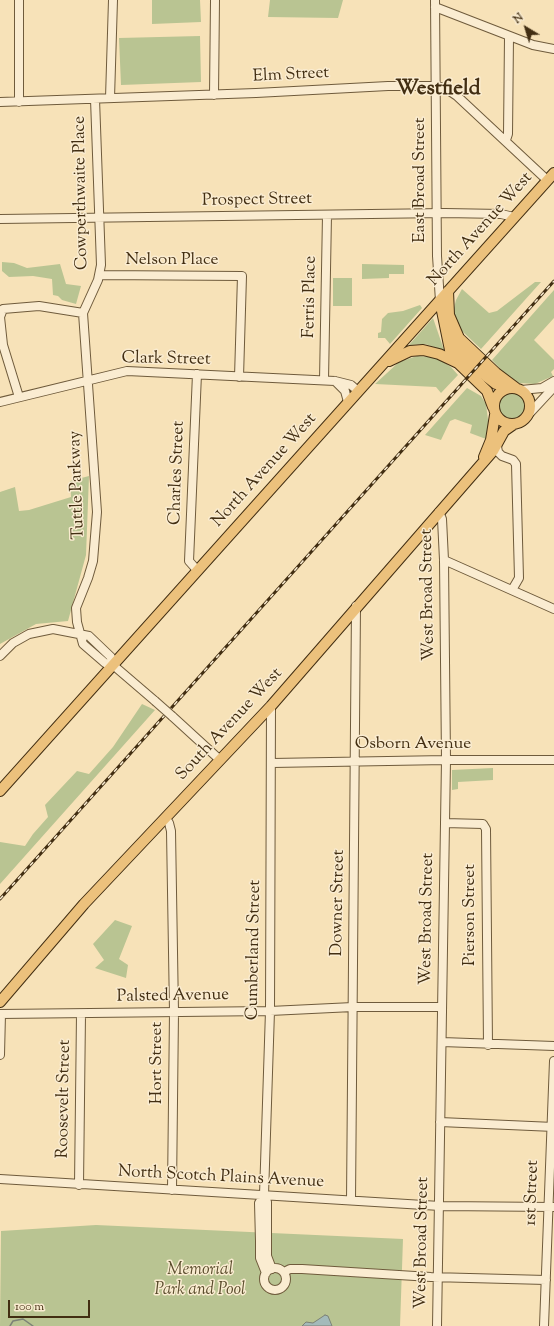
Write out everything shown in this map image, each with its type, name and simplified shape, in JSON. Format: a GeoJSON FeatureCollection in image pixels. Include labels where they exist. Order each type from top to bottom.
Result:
{"type":"FeatureCollection","features":[{"type":"Feature","properties":{"kind":"main road","name":"North Avenue West"},"geometry":{"type":"LineString","coordinates":[[0,791],[440,301],[550,176]]}},
{"type":"Feature","properties":{"kind":"main road"},"geometry":{"type":"LineString","coordinates":[[448,291],[449,315],[459,338],[496,373],[529,400],[530,408],[528,415],[523,420],[514,424],[503,423],[494,411],[497,395],[515,389]]}},
{"type":"Feature","properties":{"kind":"main road","name":"East Broad Street"},"geometry":{"type":"LineString","coordinates":[[440,301],[447,342],[450,350],[459,364],[487,391],[494,411]]}},
{"type":"Feature","properties":{"kind":"main road","name":"East Broad Street"},"geometry":{"type":"LineString","coordinates":[[447,335],[459,351],[487,377],[496,384],[515,389]]}},
{"type":"Feature","properties":{"kind":"main road"},"geometry":{"type":"LineString","coordinates":[[382,365],[405,353],[416,350],[439,354],[459,364]]}},
{"type":"Feature","properties":{"kind":"main road","name":"South Avenue West"},"geometry":{"type":"LineString","coordinates":[[479,466],[491,441],[494,411]]}},
{"type":"Feature","properties":{"kind":"main road","name":"South Avenue West"},"geometry":{"type":"LineString","coordinates":[[0,1002],[84,904],[166,818],[219,759],[271,706],[356,606],[497,446],[504,431],[514,424]]}},
{"type":"Feature","properties":{"kind":"street"},"geometry":{"type":"LineString","coordinates":[[19,0],[19,102]]}},
{"type":"Feature","properties":{"kind":"street"},"geometry":{"type":"LineString","coordinates":[[110,98],[112,0]]}},
{"type":"Feature","properties":{"kind":"street"},"geometry":{"type":"LineString","coordinates":[[214,95],[215,0]]}},
{"type":"Feature","properties":{"kind":"street"},"geometry":{"type":"LineString","coordinates":[[435,3],[509,37],[532,45],[554,50]]}},
{"type":"Feature","properties":{"kind":"street","name":"East Broad Street"},"geometry":{"type":"LineString","coordinates":[[435,3],[440,301]]}},
{"type":"Feature","properties":{"kind":"street"},"geometry":{"type":"LineString","coordinates":[[506,140],[508,134],[509,37]]}},
{"type":"Feature","properties":{"kind":"street","name":"Elm Street"},"geometry":{"type":"LineString","coordinates":[[0,102],[214,95],[388,86],[437,86],[445,88],[457,96],[506,140],[550,176]]}},
{"type":"Feature","properties":{"kind":"street","name":"Cowperthwaite Place"},"geometry":{"type":"LineString","coordinates":[[88,380],[83,312],[99,275],[101,265],[98,217],[95,99]]}},
{"type":"Feature","properties":{"kind":"street","name":"Prospect Street"},"geometry":{"type":"LineString","coordinates":[[0,219],[438,213],[502,214],[514,217]]}},
{"type":"Feature","properties":{"kind":"street","name":"Ferris Place"},"geometry":{"type":"LineString","coordinates":[[324,380],[327,215]]}},
{"type":"Feature","properties":{"kind":"street","name":"Nelson Place"},"geometry":{"type":"LineString","coordinates":[[99,275],[242,276],[238,377]]}},
{"type":"Feature","properties":{"kind":"street"},"geometry":{"type":"LineString","coordinates":[[19,397],[3,345],[0,317],[1,308],[39,306],[83,312]]}},
{"type":"Feature","properties":{"kind":"street","name":"Clark Street"},"geometry":{"type":"LineString","coordinates":[[0,402],[127,371],[324,380],[351,385],[358,391]]}},
{"type":"Feature","properties":{"kind":"street","name":"Charles Street"},"geometry":{"type":"LineString","coordinates":[[197,374],[189,561],[197,570]]}},
{"type":"Feature","properties":{"kind":"street","name":"Tuttle Parkway"},"geometry":{"type":"LineString","coordinates":[[80,634],[76,608],[88,578],[92,561],[97,512],[88,380]]}},
{"type":"Feature","properties":{"kind":"street"},"geometry":{"type":"LineString","coordinates":[[335,381],[345,391],[348,402]]}},
{"type":"Feature","properties":{"kind":"street"},"geometry":{"type":"LineString","coordinates":[[515,389],[542,388],[554,381]]}},
{"type":"Feature","properties":{"kind":"street"},"geometry":{"type":"LineString","coordinates":[[528,415],[554,386]]}},
{"type":"Feature","properties":{"kind":"street"},"geometry":{"type":"LineString","coordinates":[[497,446],[499,453],[516,464],[519,578],[512,590]]}},
{"type":"Feature","properties":{"kind":"street","name":"West Broad Street"},"geometry":{"type":"LineString","coordinates":[[437,1326],[446,760],[444,560],[442,519],[439,512]]}},
{"type":"Feature","properties":{"kind":"street"},"geometry":{"type":"LineString","coordinates":[[444,560],[554,609]]}},
{"type":"Feature","properties":{"kind":"street","name":"Downer Street"},"geometry":{"type":"LineString","coordinates":[[352,1200],[356,606]]}},
{"type":"Feature","properties":{"kind":"street"},"geometry":{"type":"LineString","coordinates":[[0,656],[13,643],[29,634],[54,629],[89,636],[111,657],[113,664],[219,759]]}},
{"type":"Feature","properties":{"kind":"street","name":"Cumberland Street"},"geometry":{"type":"LineString","coordinates":[[269,1271],[267,1256],[267,1202],[264,1195],[270,1011],[271,706]]}},
{"type":"Feature","properties":{"kind":"street","name":"Osborn Avenue"},"geometry":{"type":"LineString","coordinates":[[272,763],[554,760]]}},
{"type":"Feature","properties":{"kind":"street","name":"Hort Street"},"geometry":{"type":"LineString","coordinates":[[166,818],[171,831],[174,1012],[172,1190]]}},
{"type":"Feature","properties":{"kind":"street","name":"Pierson Street"},"geometry":{"type":"LineString","coordinates":[[445,823],[483,824],[486,829],[488,1045]]}},
{"type":"Feature","properties":{"kind":"street","name":"Palsted Avenue"},"geometry":{"type":"LineString","coordinates":[[1,1014],[270,1011],[353,1007],[441,1007]]}},
{"type":"Feature","properties":{"kind":"street"},"geometry":{"type":"LineString","coordinates":[[0,1055],[1,1014]]}},
{"type":"Feature","properties":{"kind":"street","name":"Roosevelt Street"},"geometry":{"type":"LineString","coordinates":[[79,1184],[81,1014]]}},
{"type":"Feature","properties":{"kind":"street"},"geometry":{"type":"LineString","coordinates":[[442,1042],[488,1045],[554,1046]]}},
{"type":"Feature","properties":{"kind":"street","name":"1st Street"},"geometry":{"type":"LineString","coordinates":[[544,1326],[551,1207],[554,1061]]}},
{"type":"Feature","properties":{"kind":"street"},"geometry":{"type":"LineString","coordinates":[[440,1122],[553,1127]]}},
{"type":"Feature","properties":{"kind":"street","name":"North Scotch Plains Avenue"},"geometry":{"type":"LineString","coordinates":[[0,1179],[440,1206],[551,1207]]}},
{"type":"Feature","properties":{"kind":"street"},"geometry":{"type":"LineString","coordinates":[[278,1268],[284,1272],[286,1282],[282,1288],[275,1291],[266,1286],[264,1279],[269,1271],[278,1268]]}},
{"type":"Feature","properties":{"kind":"street"},"geometry":{"type":"LineString","coordinates":[[284,1272],[290,1269],[302,1269],[437,1277],[546,1280]]}},
{"type":"Feature","properties":{"kind":"green space"},"geometry":{"type":"Polygon","coordinates":[[[152,0],[200,0],[201,22],[152,24],[152,0]]]}},
{"type":"Feature","properties":{"kind":"green space"},"geometry":{"type":"Polygon","coordinates":[[[270,0],[343,0],[338,18],[268,17],[270,0]]]}},
{"type":"Feature","properties":{"kind":"green space"},"geometry":{"type":"Polygon","coordinates":[[[200,36],[201,82],[121,85],[119,38],[200,36]]]}},
{"type":"Feature","properties":{"kind":"green space"},"geometry":{"type":"Polygon","coordinates":[[[2,262],[14,263],[27,268],[60,264],[66,284],[81,286],[76,304],[62,300],[58,296],[53,295],[52,279],[33,276],[9,277],[2,271],[2,262]]]}},
{"type":"Feature","properties":{"kind":"green space"},"geometry":{"type":"Polygon","coordinates":[[[362,264],[404,265],[404,274],[389,274],[389,278],[362,279],[362,264]]]}},
{"type":"Feature","properties":{"kind":"green space"},"geometry":{"type":"Polygon","coordinates":[[[333,278],[352,278],[352,306],[333,306],[333,278]]]}},
{"type":"Feature","properties":{"kind":"green space"},"geometry":{"type":"Polygon","coordinates":[[[535,282],[541,282],[481,349],[462,331],[457,324],[454,317],[454,308],[456,300],[462,289],[489,313],[497,311],[535,282]]]}},
{"type":"Feature","properties":{"kind":"green space"},"geometry":{"type":"Polygon","coordinates":[[[554,290],[554,318],[534,340],[554,360],[554,369],[551,372],[553,376],[535,384],[519,383],[505,374],[492,360],[554,290]]]}},
{"type":"Feature","properties":{"kind":"green space"},"geometry":{"type":"Polygon","coordinates":[[[420,305],[422,308],[390,344],[385,338],[378,338],[378,333],[381,332],[382,319],[388,313],[403,311],[420,305]]]}},
{"type":"Feature","properties":{"kind":"green space"},"geometry":{"type":"Polygon","coordinates":[[[433,318],[444,350],[425,344],[409,345],[433,318]]]}},
{"type":"Feature","properties":{"kind":"green space"},"geometry":{"type":"Polygon","coordinates":[[[417,356],[430,357],[440,360],[451,367],[458,375],[441,393],[436,387],[375,384],[399,362],[417,356]]]}},
{"type":"Feature","properties":{"kind":"green space"},"geometry":{"type":"Polygon","coordinates":[[[467,388],[481,396],[486,404],[489,428],[486,439],[470,433],[472,425],[455,419],[450,421],[441,440],[425,435],[467,388]]]}},
{"type":"Feature","properties":{"kind":"green space"},"geometry":{"type":"Polygon","coordinates":[[[512,392],[522,396],[526,406],[522,416],[512,420],[502,416],[498,406],[502,396],[512,392]]]}},
{"type":"Feature","properties":{"kind":"green space"},"geometry":{"type":"Polygon","coordinates":[[[89,476],[86,555],[68,621],[36,624],[0,644],[0,492],[15,487],[19,511],[29,510],[71,497],[70,481],[89,476]]]}},
{"type":"Feature","properties":{"kind":"green space"},"geometry":{"type":"Polygon","coordinates":[[[142,704],[155,710],[0,884],[0,842],[25,846],[48,817],[45,805],[77,771],[89,774],[113,747],[142,704]]]}},
{"type":"Feature","properties":{"kind":"green space"},"geometry":{"type":"Polygon","coordinates":[[[493,768],[493,780],[458,782],[458,789],[452,790],[452,770],[493,768]]]}},
{"type":"Feature","properties":{"kind":"green space"},"geometry":{"type":"Polygon","coordinates":[[[115,920],[132,926],[119,959],[128,965],[126,978],[95,968],[104,960],[93,944],[115,920]]]}},
{"type":"Feature","properties":{"kind":"green space","name":"Memorial Park and Pool"},"geometry":{"type":"Polygon","coordinates":[[[96,1225],[403,1239],[400,1326],[0,1326],[1,1231],[96,1225]]]}},
{"type":"Feature","properties":{"kind":"water"},"geometry":{"type":"Polygon","coordinates":[[[325,1315],[328,1316],[332,1326],[302,1326],[306,1322],[313,1323],[325,1315]]]}},
{"type":"Feature","properties":{"kind":"waterway"},"geometry":{"type":"LineString","coordinates":[[10,1326],[13,1321],[23,1319],[33,1326]]}},
{"type":"Feature","properties":{"kind":"railway"},"geometry":{"type":"LineString","coordinates":[[0,899],[554,281]]}},
{"type":"Feature","properties":{"kind":"district","name":"Westfield"},"geometry":{"type":"Point","coordinates":[438,90]}}]}
